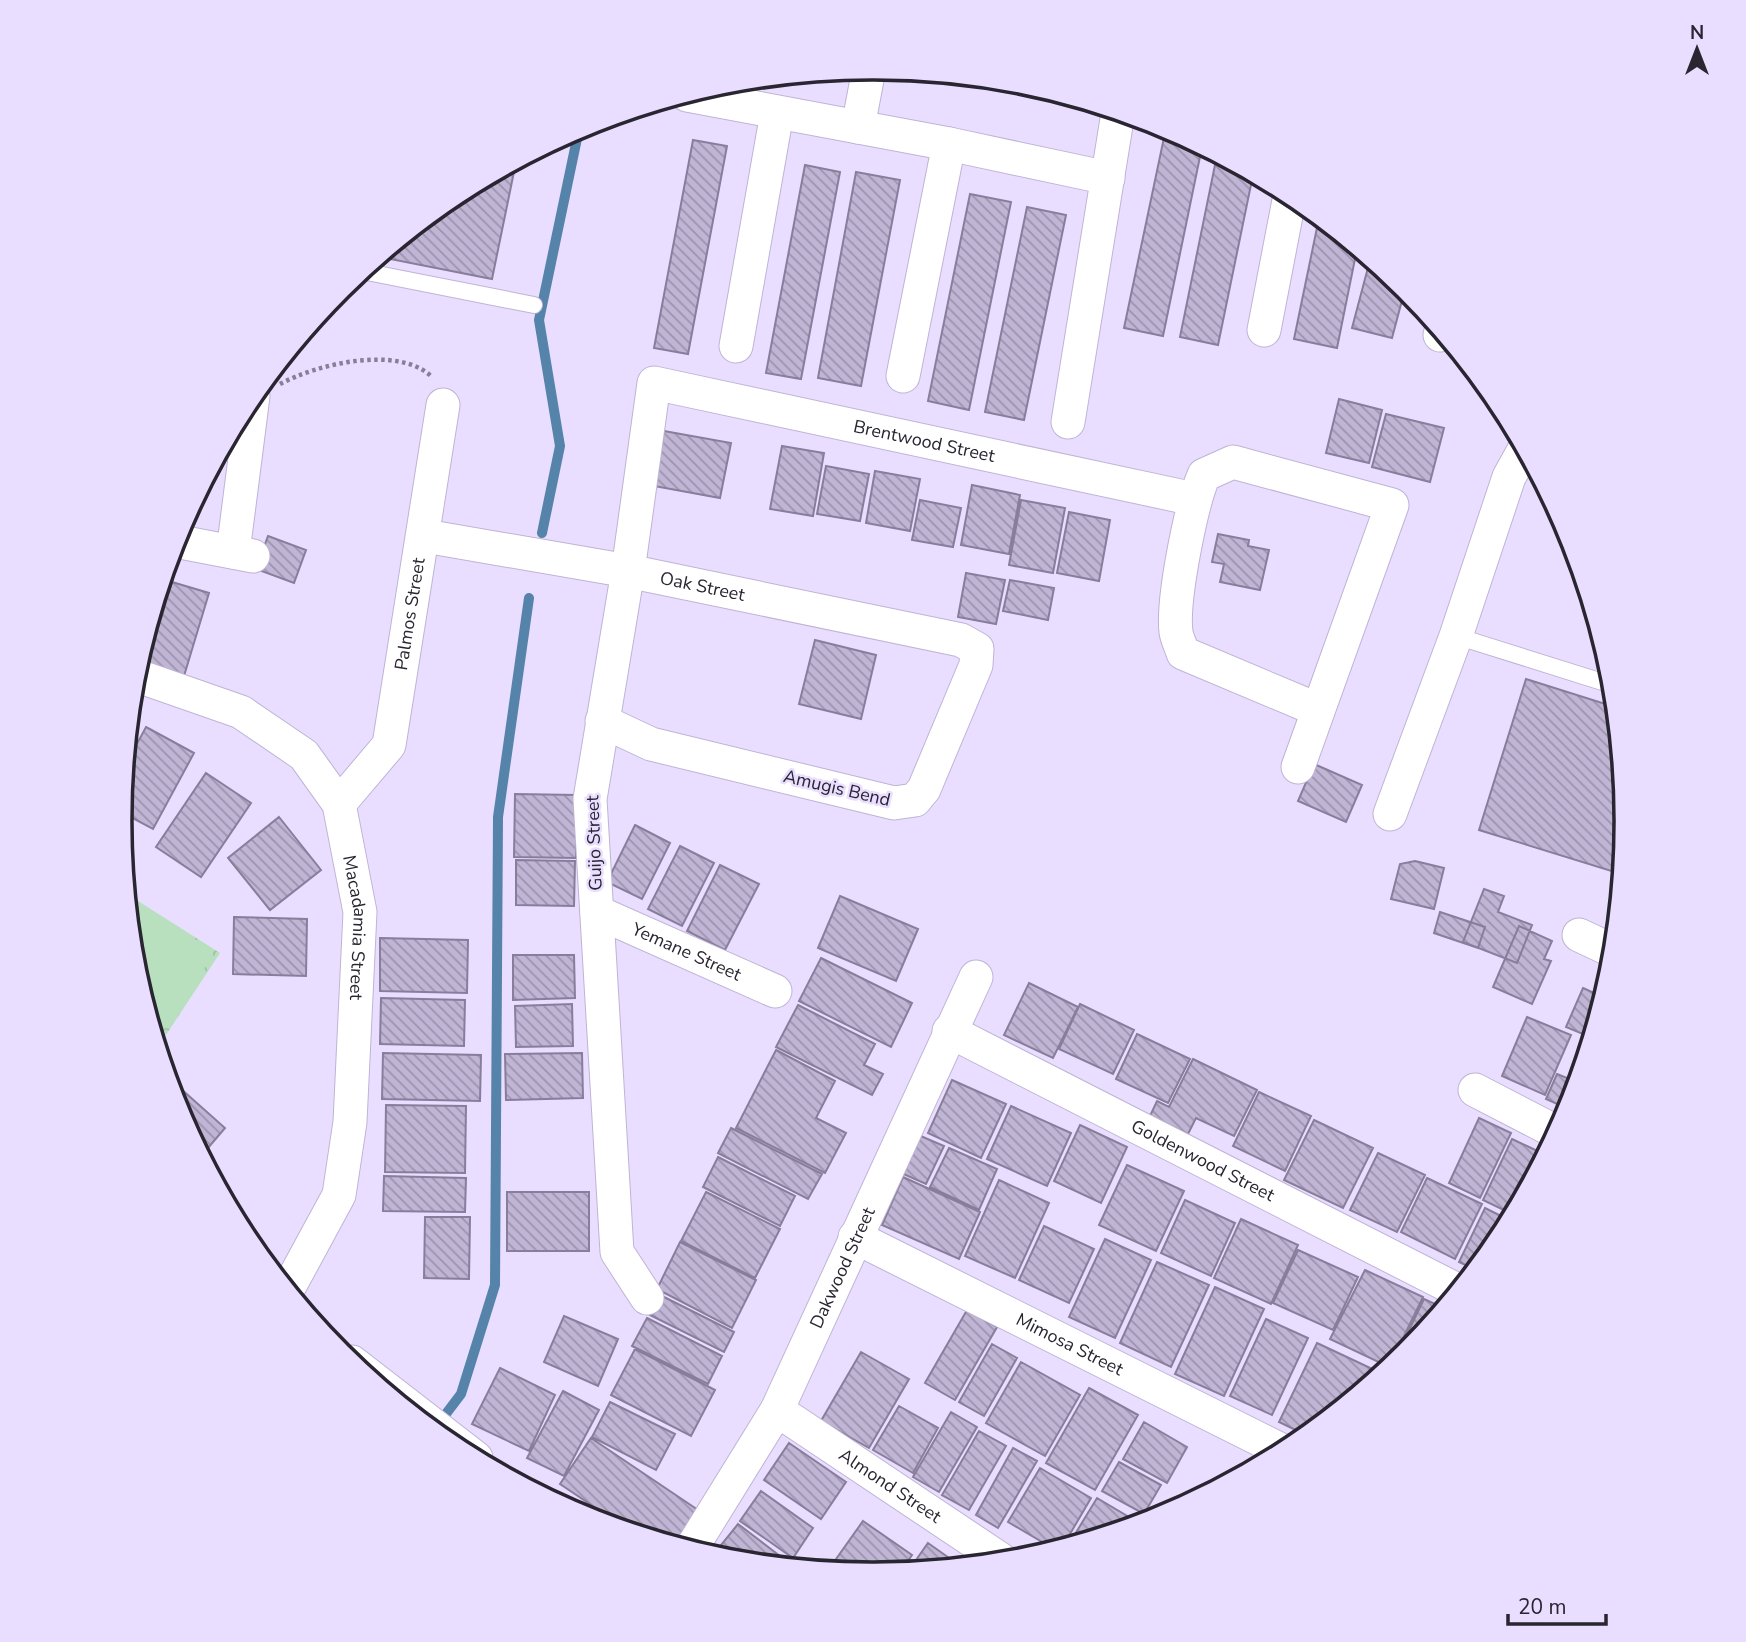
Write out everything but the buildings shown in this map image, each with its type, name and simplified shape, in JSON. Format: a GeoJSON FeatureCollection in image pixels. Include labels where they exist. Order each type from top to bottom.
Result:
{"type":"FeatureCollection","features":[{"type":"Feature","properties":{"kind":"street"},"geometry":{"type":"LineString","coordinates":[[858,127],[867,80]]}},
{"type":"Feature","properties":{"kind":"street"},"geometry":{"type":"LineString","coordinates":[[709,99],[949,144],[1108,178]]}},
{"type":"Feature","properties":{"kind":"street"},"geometry":{"type":"LineString","coordinates":[[736,346],[777,113]]}},
{"type":"Feature","properties":{"kind":"street"},"geometry":{"type":"LineString","coordinates":[[1068,422],[1117,122]]}},
{"type":"Feature","properties":{"kind":"street"},"geometry":{"type":"LineString","coordinates":[[903,376],[949,144]]}},
{"type":"Feature","properties":{"kind":"street"},"geometry":{"type":"LineString","coordinates":[[1264,330],[1288,208]]}},
{"type":"Feature","properties":{"kind":"street","name":"Brentwood Street"},"geometry":{"type":"LineString","coordinates":[[654,383],[1194,499]]}},
{"type":"Feature","properties":{"kind":"street","name":"Guijo Street"},"geometry":{"type":"LineString","coordinates":[[647,1298],[617,1252],[590,799],[628,571],[654,383]]}},
{"type":"Feature","properties":{"kind":"street","name":"Palmos Street"},"geometry":{"type":"LineString","coordinates":[[339,804],[389,745],[425,536],[443,405]]}},
{"type":"Feature","properties":{"kind":"street"},"geometry":{"type":"LineString","coordinates":[[187,543],[243,554],[259,407]]}},
{"type":"Feature","properties":{"kind":"street"},"geometry":{"type":"LineString","coordinates":[[1390,814],[1456,636],[1510,477],[1519,460]]}},
{"type":"Feature","properties":{"kind":"street"},"geometry":{"type":"LineString","coordinates":[[1298,767],[1316,709],[1392,505],[1233,462],[1204,475],[1194,499],[1177,608],[1176,632],[1183,653],[1316,709]]}},
{"type":"Feature","properties":{"kind":"street","name":"Oak Street"},"geometry":{"type":"LineString","coordinates":[[425,536],[628,571],[961,640],[976,649]]}},
{"type":"Feature","properties":{"kind":"street","name":"Amugis Bend"},"geometry":{"type":"LineString","coordinates":[[602,721],[651,744],[894,803],[915,800],[924,789],[976,665],[976,649]]}},
{"type":"Feature","properties":{"kind":"street","name":"Macadamia Street"},"geometry":{"type":"LineString","coordinates":[[147,679],[241,712],[304,755],[339,804],[360,912],[350,1122],[339,1195],[293,1280]]}},
{"type":"Feature","properties":{"kind":"street","name":"Yemane Street"},"geometry":{"type":"LineString","coordinates":[[597,912],[775,991]]}},
{"type":"Feature","properties":{"kind":"street"},"geometry":{"type":"LineString","coordinates":[[1579,935],[1602,946]]}},
{"type":"Feature","properties":{"kind":"street","name":"Dakwood Street"},"geometry":{"type":"LineString","coordinates":[[697,1540],[777,1410],[976,977]]}},
{"type":"Feature","properties":{"kind":"street","name":"Goldenwood Street"},"geometry":{"type":"LineString","coordinates":[[949,1031],[1449,1286]]}},
{"type":"Feature","properties":{"kind":"street"},"geometry":{"type":"LineString","coordinates":[[1475,1090],[1547,1127]]}},
{"type":"Feature","properties":{"kind":"street","name":"Mimosa Street"},"geometry":{"type":"LineString","coordinates":[[855,1237],[1271,1445]]}},
{"type":"Feature","properties":{"kind":"street","name":"Almond Street"},"geometry":{"type":"LineString","coordinates":[[777,1410],[989,1552]]}},
{"type":"Feature","properties":{"kind":"lane"},"geometry":{"type":"LineString","coordinates":[[375,273],[534,305]]}},
{"type":"Feature","properties":{"kind":"lane"},"geometry":{"type":"LineString","coordinates":[[1456,636],[1600,681]]}},
{"type":"Feature","properties":{"kind":"path"},"geometry":{"type":"LineString","coordinates":[[275,385],[318,367],[344,362],[412,363],[434,378],[443,405]]}},
{"type":"Feature","properties":{"kind":"green space"},"geometry":{"type":"Polygon","coordinates":[[[137,900],[220,953],[166,1035],[147,965],[137,900]]]}},
{"type":"Feature","properties":{"kind":"green space"},"geometry":{"type":"Polygon","coordinates":[[[138,905],[213,955],[171,1019],[157,1009],[138,905]]]}},
{"type":"Feature","properties":{"kind":"waterway"},"geometry":{"type":"LineString","coordinates":[[542,533],[560,446],[539,320],[576,143]]}},
{"type":"Feature","properties":{"kind":"waterway"},"geometry":{"type":"LineString","coordinates":[[440,1421],[461,1394],[495,1285],[498,817],[529,598]]}}]}
